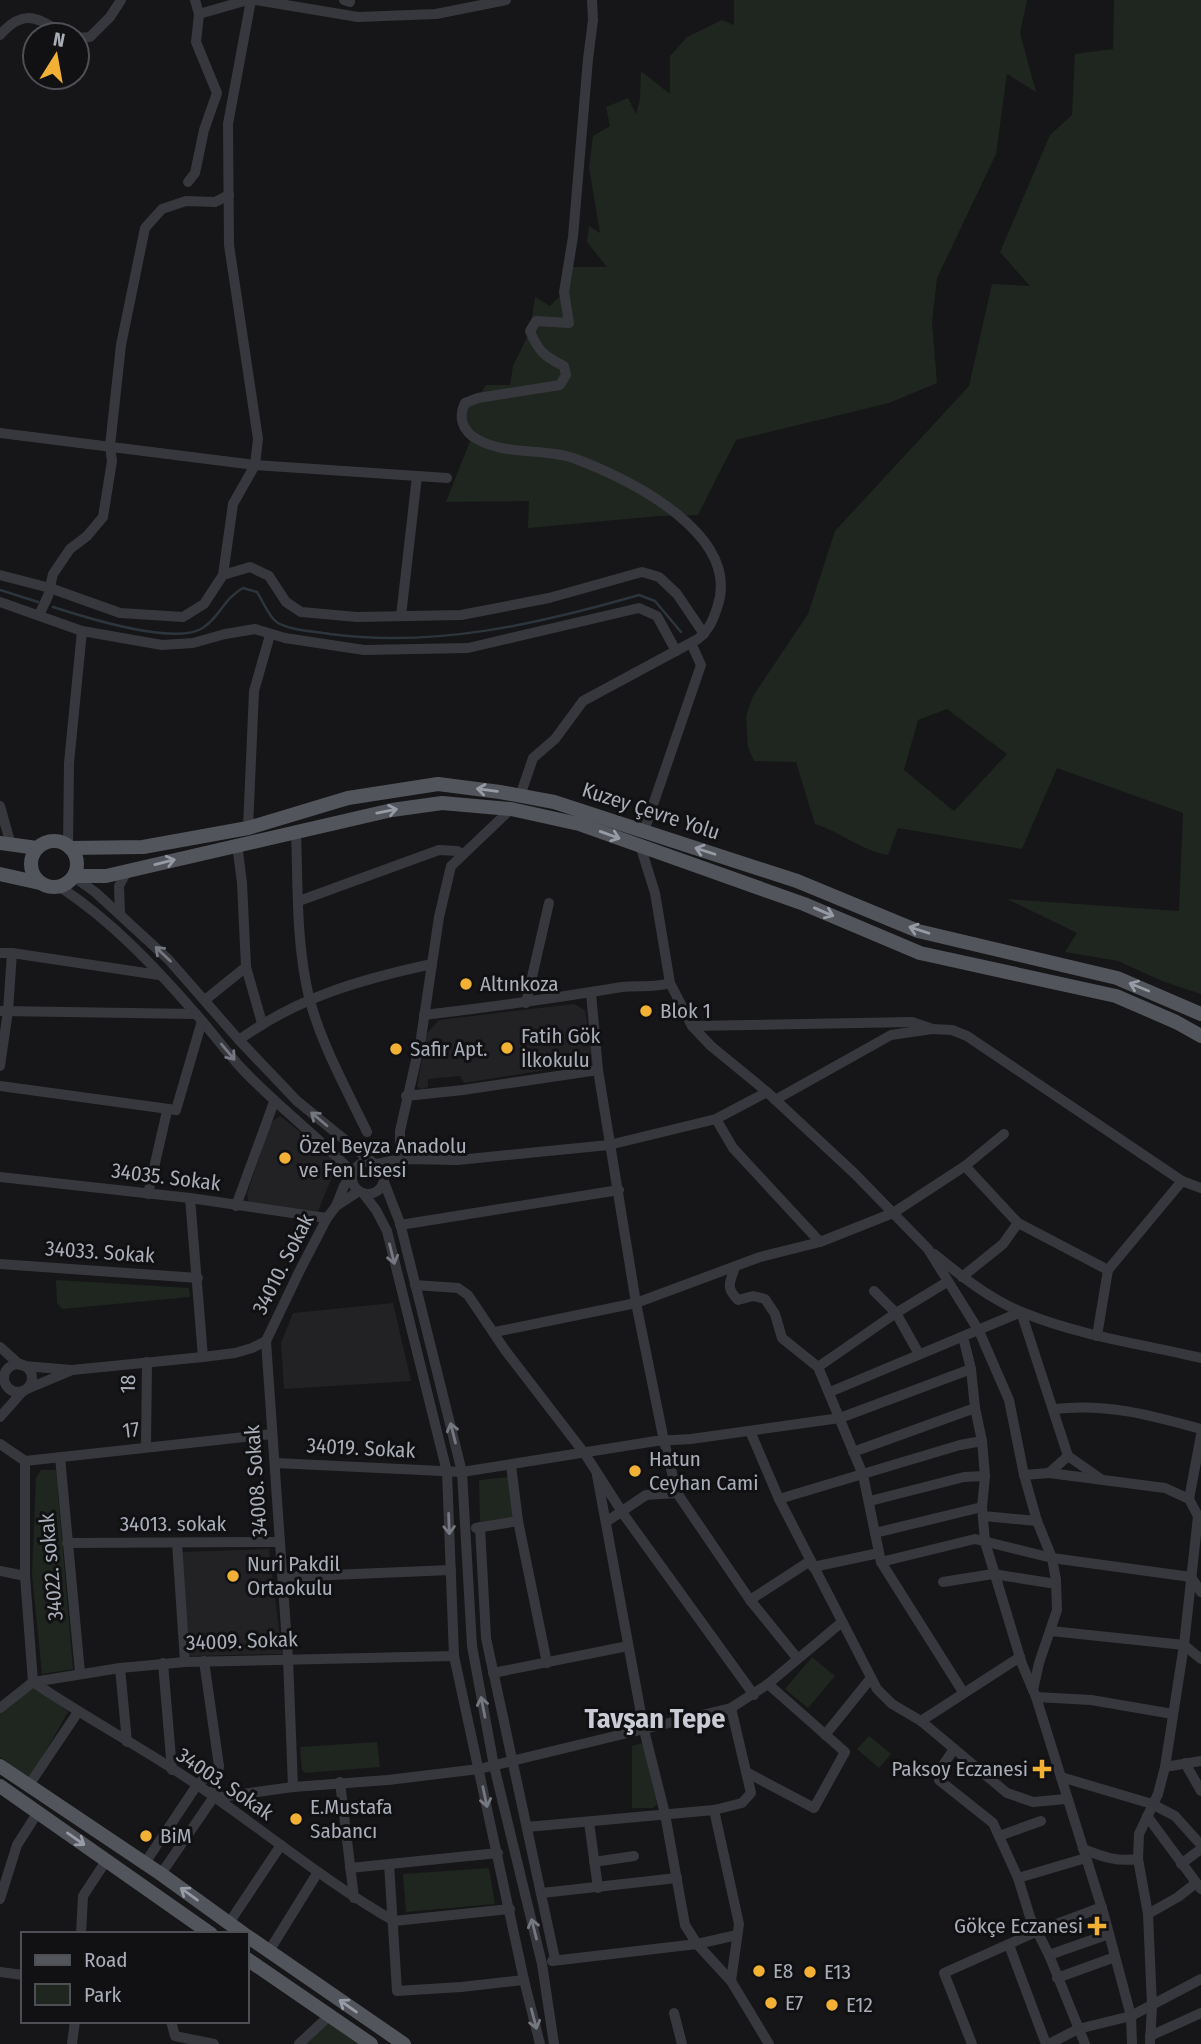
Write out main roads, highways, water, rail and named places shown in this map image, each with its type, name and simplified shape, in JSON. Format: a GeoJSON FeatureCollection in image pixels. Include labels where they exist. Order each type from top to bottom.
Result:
{"type":"FeatureCollection","features":[{"type":"Feature","properties":{"kind":"main road","name":"Kuzey Çevre Yolu"},"geometry":{"type":"LineString","coordinates":[[69,847],[143,847],[248,828],[348,798],[438,784],[520,796],[554,802],[920,953],[1116,996],[1176,1022],[1201,1037]]}},
{"type":"Feature","properties":{"kind":"main road","name":"Kuzey Çevre Yolu"},"geometry":{"type":"LineString","coordinates":[[74,877],[106,876],[392,810],[442,803],[511,809],[642,838],[797,881],[918,931],[1117,978],[1201,1014]]}},
{"type":"Feature","properties":{"kind":"main road"},"geometry":{"type":"LineString","coordinates":[[0,874],[50,887],[60,887],[74,877],[77,864],[69,847],[53,841],[37,848],[6,844]]}},
{"type":"Feature","properties":{"kind":"main road"},"geometry":{"type":"LineString","coordinates":[[37,848],[31,865],[33,875],[40,883]]}},
{"type":"Feature","properties":{"kind":"main road"},"geometry":{"type":"LineString","coordinates":[[0,1766],[161,1874],[241,1932]]}},
{"type":"Feature","properties":{"kind":"main road"},"geometry":{"type":"LineString","coordinates":[[0,1786],[208,1932]]}},
{"type":"Feature","properties":{"kind":"main road"},"geometry":{"type":"LineString","coordinates":[[248,1937],[404,2044]]}},
{"type":"Feature","properties":{"kind":"main road"},"geometry":{"type":"LineString","coordinates":[[248,1960],[371,2044]]}},
{"type":"Feature","properties":{"kind":"waterway"},"geometry":{"type":"LineString","coordinates":[[53,607],[127,628],[170,634],[187,633],[207,625],[243,588],[257,592],[275,621],[290,628],[369,638],[408,638],[486,631],[525,624],[639,595],[655,601],[681,632]]}},
{"type":"Feature","properties":{"kind":"waterway"},"geometry":{"type":"LineString","coordinates":[[0,590],[38,602]]}},
{"type":"Feature","properties":{"kind":"place","name":"Altınkoza"},"geometry":{"type":"Point","coordinates":[466,984]}},
{"type":"Feature","properties":{"kind":"place","name":"Blok 1"},"geometry":{"type":"Point","coordinates":[646,1011]}},
{"type":"Feature","properties":{"kind":"place","name":"Fatih Gök İlkokulu"},"geometry":{"type":"Point","coordinates":[507,1048]}},
{"type":"Feature","properties":{"kind":"place","name":"Safir Apt."},"geometry":{"type":"Point","coordinates":[396,1049]}},
{"type":"Feature","properties":{"kind":"place","name":"Özel Beyza Anadolu ve Fen Lisesi"},"geometry":{"type":"Point","coordinates":[285,1158]}},
{"type":"Feature","properties":{"kind":"place","name":"Hatun Ceyhan Cami"},"geometry":{"type":"Point","coordinates":[635,1471]}},
{"type":"Feature","properties":{"kind":"place","name":"Nuri Pakdil Ortaokulu"},"geometry":{"type":"Point","coordinates":[233,1576]}},
{"type":"Feature","properties":{"kind":"place","name":"Paksoy Eczanesi"},"geometry":{"type":"Point","coordinates":[1042,1769]}},
{"type":"Feature","properties":{"kind":"place","name":"E.Mustafa Sabancı"},"geometry":{"type":"Point","coordinates":[296,1819]}},
{"type":"Feature","properties":{"kind":"place","name":"BiM"},"geometry":{"type":"Point","coordinates":[146,1836]}},
{"type":"Feature","properties":{"kind":"place","name":"Gökçe Eczanesi"},"geometry":{"type":"Point","coordinates":[1097,1926]}},
{"type":"Feature","properties":{"kind":"place","name":"E8"},"geometry":{"type":"Point","coordinates":[759,1971]}},
{"type":"Feature","properties":{"kind":"place","name":"E13"},"geometry":{"type":"Point","coordinates":[810,1972]}},
{"type":"Feature","properties":{"kind":"place","name":"E7"},"geometry":{"type":"Point","coordinates":[771,2003]}},
{"type":"Feature","properties":{"kind":"place","name":"E12"},"geometry":{"type":"Point","coordinates":[832,2005]}},
{"type":"Feature","properties":{"kind":"district","name":"Tavşan Tepe"},"geometry":{"type":"Point","coordinates":[655,1718]}}]}
